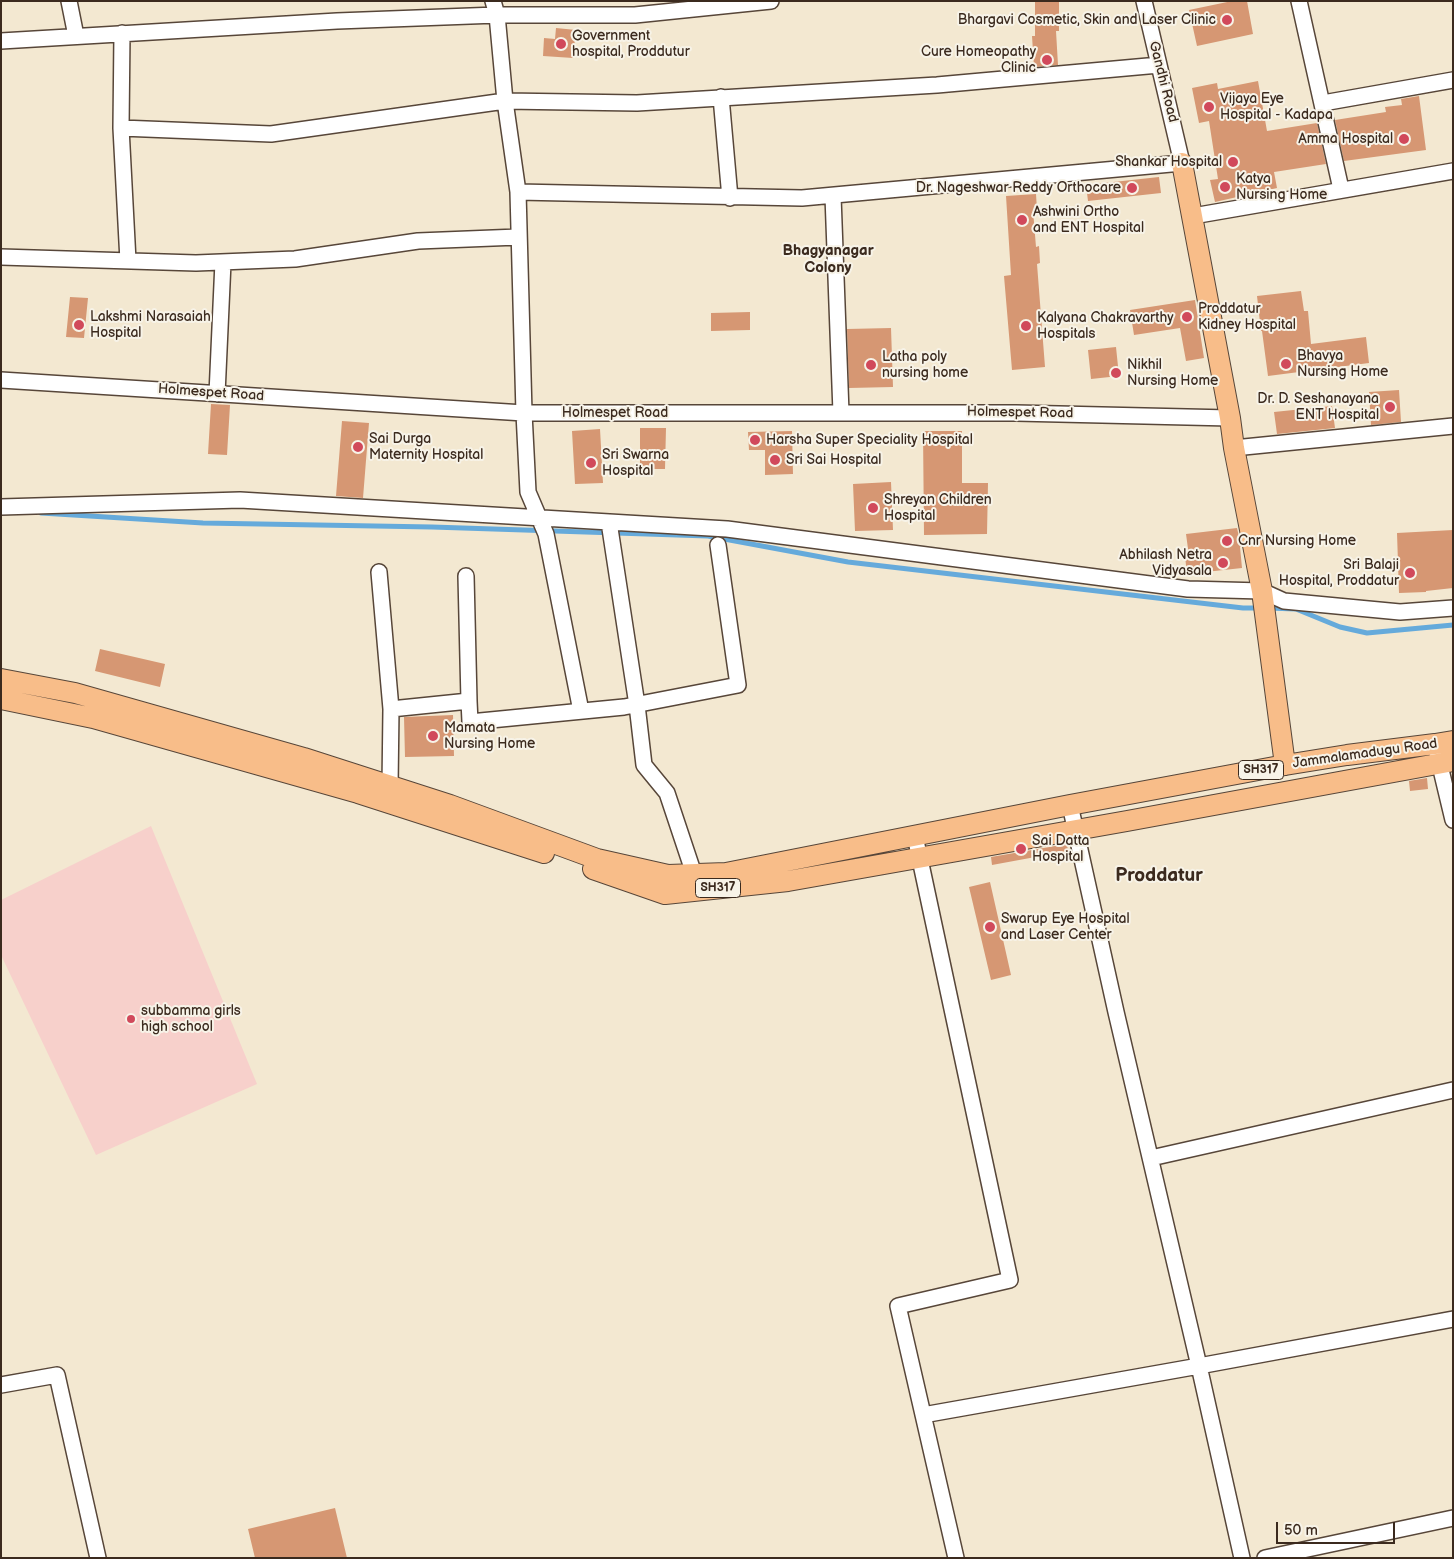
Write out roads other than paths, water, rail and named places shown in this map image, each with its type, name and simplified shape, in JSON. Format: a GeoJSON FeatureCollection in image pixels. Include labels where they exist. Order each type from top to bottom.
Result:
{"type":"FeatureCollection","features":[{"type":"Feature","properties":{"kind":"main road"},"geometry":{"type":"LineString","coordinates":[[1182,162],[1262,591],[1284,765]]}},
{"type":"Feature","properties":{"kind":"main road","name":"SH317"},"geometry":{"type":"LineString","coordinates":[[1,679],[74,693],[304,758],[450,805],[597,859],[668,875],[726,873],[1070,804]]}},
{"type":"Feature","properties":{"kind":"main road","name":"SH317"},"geometry":{"type":"LineString","coordinates":[[1,699],[93,718],[358,793],[665,894],[788,881],[1076,830],[1445,752]]}},
{"type":"Feature","properties":{"kind":"main road","name":"Jammalamadugu Road"},"geometry":{"type":"LineString","coordinates":[[1070,804],[1347,754],[1445,752]]}},
{"type":"Feature","properties":{"kind":"street"},"geometry":{"type":"LineString","coordinates":[[69,1],[76,36]]}},
{"type":"Feature","properties":{"kind":"street"},"geometry":{"type":"LineString","coordinates":[[1,40],[337,21],[495,8],[635,15],[771,1]]}},
{"type":"Feature","properties":{"kind":"street","name":"Gandhi Road"},"geometry":{"type":"LineString","coordinates":[[1144,1],[1182,162]]}},
{"type":"Feature","properties":{"kind":"street"},"geometry":{"type":"LineString","coordinates":[[1300,1],[1341,189]]}},
{"type":"Feature","properties":{"kind":"street"},"geometry":{"type":"LineString","coordinates":[[495,8],[505,101],[518,192],[528,492],[546,534],[581,711]]}},
{"type":"Feature","properties":{"kind":"street"},"geometry":{"type":"LineString","coordinates":[[122,33],[121,128],[128,260]]}},
{"type":"Feature","properties":{"kind":"street"},"geometry":{"type":"LineString","coordinates":[[121,128],[271,134],[505,101],[637,102],[937,84],[1159,65]]}},
{"type":"Feature","properties":{"kind":"street"},"geometry":{"type":"LineString","coordinates":[[1323,103],[1453,80]]}},
{"type":"Feature","properties":{"kind":"street"},"geometry":{"type":"LineString","coordinates":[[721,97],[730,198]]}},
{"type":"Feature","properties":{"kind":"street"},"geometry":{"type":"LineString","coordinates":[[518,192],[730,198],[802,198],[1182,162]]}},
{"type":"Feature","properties":{"kind":"street"},"geometry":{"type":"LineString","coordinates":[[1192,216],[1453,170]]}},
{"type":"Feature","properties":{"kind":"street"},"geometry":{"type":"LineString","coordinates":[[833,196],[841,413]]}},
{"type":"Feature","properties":{"kind":"street"},"geometry":{"type":"LineString","coordinates":[[1,257],[196,263],[295,260],[418,241],[518,237]]}},
{"type":"Feature","properties":{"kind":"street"},"geometry":{"type":"LineString","coordinates":[[217,394],[223,262]]}},
{"type":"Feature","properties":{"kind":"street","name":"Holmespet Road"},"geometry":{"type":"LineString","coordinates":[[1,380],[524,413],[1016,413],[1230,418]]}},
{"type":"Feature","properties":{"kind":"street"},"geometry":{"type":"LineString","coordinates":[[1234,448],[1453,426]]}},
{"type":"Feature","properties":{"kind":"street"},"geometry":{"type":"LineString","coordinates":[[1,507],[240,500],[726,529],[1188,589],[1262,591],[1284,601],[1400,612],[1453,608]]}},
{"type":"Feature","properties":{"kind":"street"},"geometry":{"type":"LineString","coordinates":[[609,522],[637,705],[644,766],[667,792],[694,874]]}},
{"type":"Feature","properties":{"kind":"street"},"geometry":{"type":"LineString","coordinates":[[466,576],[470,722],[637,705],[738,685],[718,545]]}},
{"type":"Feature","properties":{"kind":"street"},"geometry":{"type":"LineString","coordinates":[[380,572],[391,710],[390,786]]}},
{"type":"Feature","properties":{"kind":"street"},"geometry":{"type":"LineString","coordinates":[[391,710],[469,701]]}},
{"type":"Feature","properties":{"kind":"street"},"geometry":{"type":"LineString","coordinates":[[1445,752],[1453,820]]}},
{"type":"Feature","properties":{"kind":"street"},"geometry":{"type":"LineString","coordinates":[[1070,804],[1242,1558]]}},
{"type":"Feature","properties":{"kind":"street"},"geometry":{"type":"LineString","coordinates":[[915,836],[1010,1280],[898,1306],[956,1558]]}},
{"type":"Feature","properties":{"kind":"street"},"geometry":{"type":"LineString","coordinates":[[1150,1158],[1453,1090]]}},
{"type":"Feature","properties":{"kind":"street"},"geometry":{"type":"LineString","coordinates":[[923,1415],[1453,1319]]}},
{"type":"Feature","properties":{"kind":"street"},"geometry":{"type":"LineString","coordinates":[[1,1385],[57,1375],[98,1558]]}},
{"type":"Feature","properties":{"kind":"street"},"geometry":{"type":"LineString","coordinates":[[1265,1558],[1453,1518]]}},
{"type":"Feature","properties":{"kind":"waterway"},"geometry":{"type":"LineString","coordinates":[[41,513],[203,523],[432,527],[708,536],[848,562],[1243,608],[1259,608]]}},
{"type":"Feature","properties":{"kind":"waterway"},"geometry":{"type":"LineString","coordinates":[[1268,608],[1296,609],[1340,627],[1367,633],[1453,625]]}},
{"type":"Feature","properties":{"kind":"place","name":"Bhargavi Cosmetic, Skin and Laser Clinic"},"geometry":{"type":"Point","coordinates":[1227,20]}},
{"type":"Feature","properties":{"kind":"place","name":"Government hospital, Proddutur"},"geometry":{"type":"Point","coordinates":[561,44]}},
{"type":"Feature","properties":{"kind":"place","name":"Cure Homeopathy Clinic"},"geometry":{"type":"Point","coordinates":[1047,60]}},
{"type":"Feature","properties":{"kind":"place","name":"Vijaya Eye Hospital - Kadapa"},"geometry":{"type":"Point","coordinates":[1209,107]}},
{"type":"Feature","properties":{"kind":"place","name":"Amma Hospital"},"geometry":{"type":"Point","coordinates":[1404,139]}},
{"type":"Feature","properties":{"kind":"place","name":"Shankar Hospital"},"geometry":{"type":"Point","coordinates":[1233,162]}},
{"type":"Feature","properties":{"kind":"place","name":"Katya Nursing Home"},"geometry":{"type":"Point","coordinates":[1225,187]}},
{"type":"Feature","properties":{"kind":"place","name":"Dr. Nageshwar Reddy Orthocare"},"geometry":{"type":"Point","coordinates":[1132,188]}},
{"type":"Feature","properties":{"kind":"place","name":"Ashwini Ortho and ENT Hospital"},"geometry":{"type":"Point","coordinates":[1022,220]}},
{"type":"Feature","properties":{"kind":"place","name":"Proddatur Kidney Hospital"},"geometry":{"type":"Point","coordinates":[1187,317]}},
{"type":"Feature","properties":{"kind":"place","name":"Lakshmi Narasaiah Hospital"},"geometry":{"type":"Point","coordinates":[79,325]}},
{"type":"Feature","properties":{"kind":"place","name":"Kalyana Chakravarthy Hospitals"},"geometry":{"type":"Point","coordinates":[1026,326]}},
{"type":"Feature","properties":{"kind":"place","name":"Bhavya Nursing Home"},"geometry":{"type":"Point","coordinates":[1286,364]}},
{"type":"Feature","properties":{"kind":"place","name":"Latha poly nursing home"},"geometry":{"type":"Point","coordinates":[871,365]}},
{"type":"Feature","properties":{"kind":"place","name":"Nikhil Nursing Home"},"geometry":{"type":"Point","coordinates":[1116,373]}},
{"type":"Feature","properties":{"kind":"place","name":"Dr. D. Seshanayana ENT Hospital"},"geometry":{"type":"Point","coordinates":[1390,407]}},
{"type":"Feature","properties":{"kind":"place","name":"Harsha Super Speciality Hospital"},"geometry":{"type":"Point","coordinates":[755,440]}},
{"type":"Feature","properties":{"kind":"place","name":"Sai Durga Maternity Hospital"},"geometry":{"type":"Point","coordinates":[358,447]}},
{"type":"Feature","properties":{"kind":"place","name":"Sri Sai Hospital"},"geometry":{"type":"Point","coordinates":[775,460]}},
{"type":"Feature","properties":{"kind":"place","name":"Sri Swarna Hospital"},"geometry":{"type":"Point","coordinates":[591,463]}},
{"type":"Feature","properties":{"kind":"place","name":"Shreyan Children Hospital"},"geometry":{"type":"Point","coordinates":[873,508]}},
{"type":"Feature","properties":{"kind":"place","name":"Cnr Nursing Home"},"geometry":{"type":"Point","coordinates":[1227,541]}},
{"type":"Feature","properties":{"kind":"place","name":"Abhilash Netra Vidyasala"},"geometry":{"type":"Point","coordinates":[1223,563]}},
{"type":"Feature","properties":{"kind":"place","name":"Sri Balaji Hospital, Proddatur"},"geometry":{"type":"Point","coordinates":[1410,573]}},
{"type":"Feature","properties":{"kind":"place","name":"Mamata Nursing Home"},"geometry":{"type":"Point","coordinates":[433,736]}},
{"type":"Feature","properties":{"kind":"place","name":"Sai Datta Hospital"},"geometry":{"type":"Point","coordinates":[1021,849]}},
{"type":"Feature","properties":{"kind":"place","name":"Swarup Eye Hospital and Laser Center"},"geometry":{"type":"Point","coordinates":[990,927]}},
{"type":"Feature","properties":{"kind":"place","name":"subbamma girls high school"},"geometry":{"type":"Point","coordinates":[131,1019]}},
{"type":"Feature","properties":{"kind":"district","name":"Bhagyanagar Colony"},"geometry":{"type":"Point","coordinates":[828,260]}},
{"type":"Feature","properties":{"kind":"district","name":"Proddatur"},"geometry":{"type":"Point","coordinates":[1159,876]}}]}
